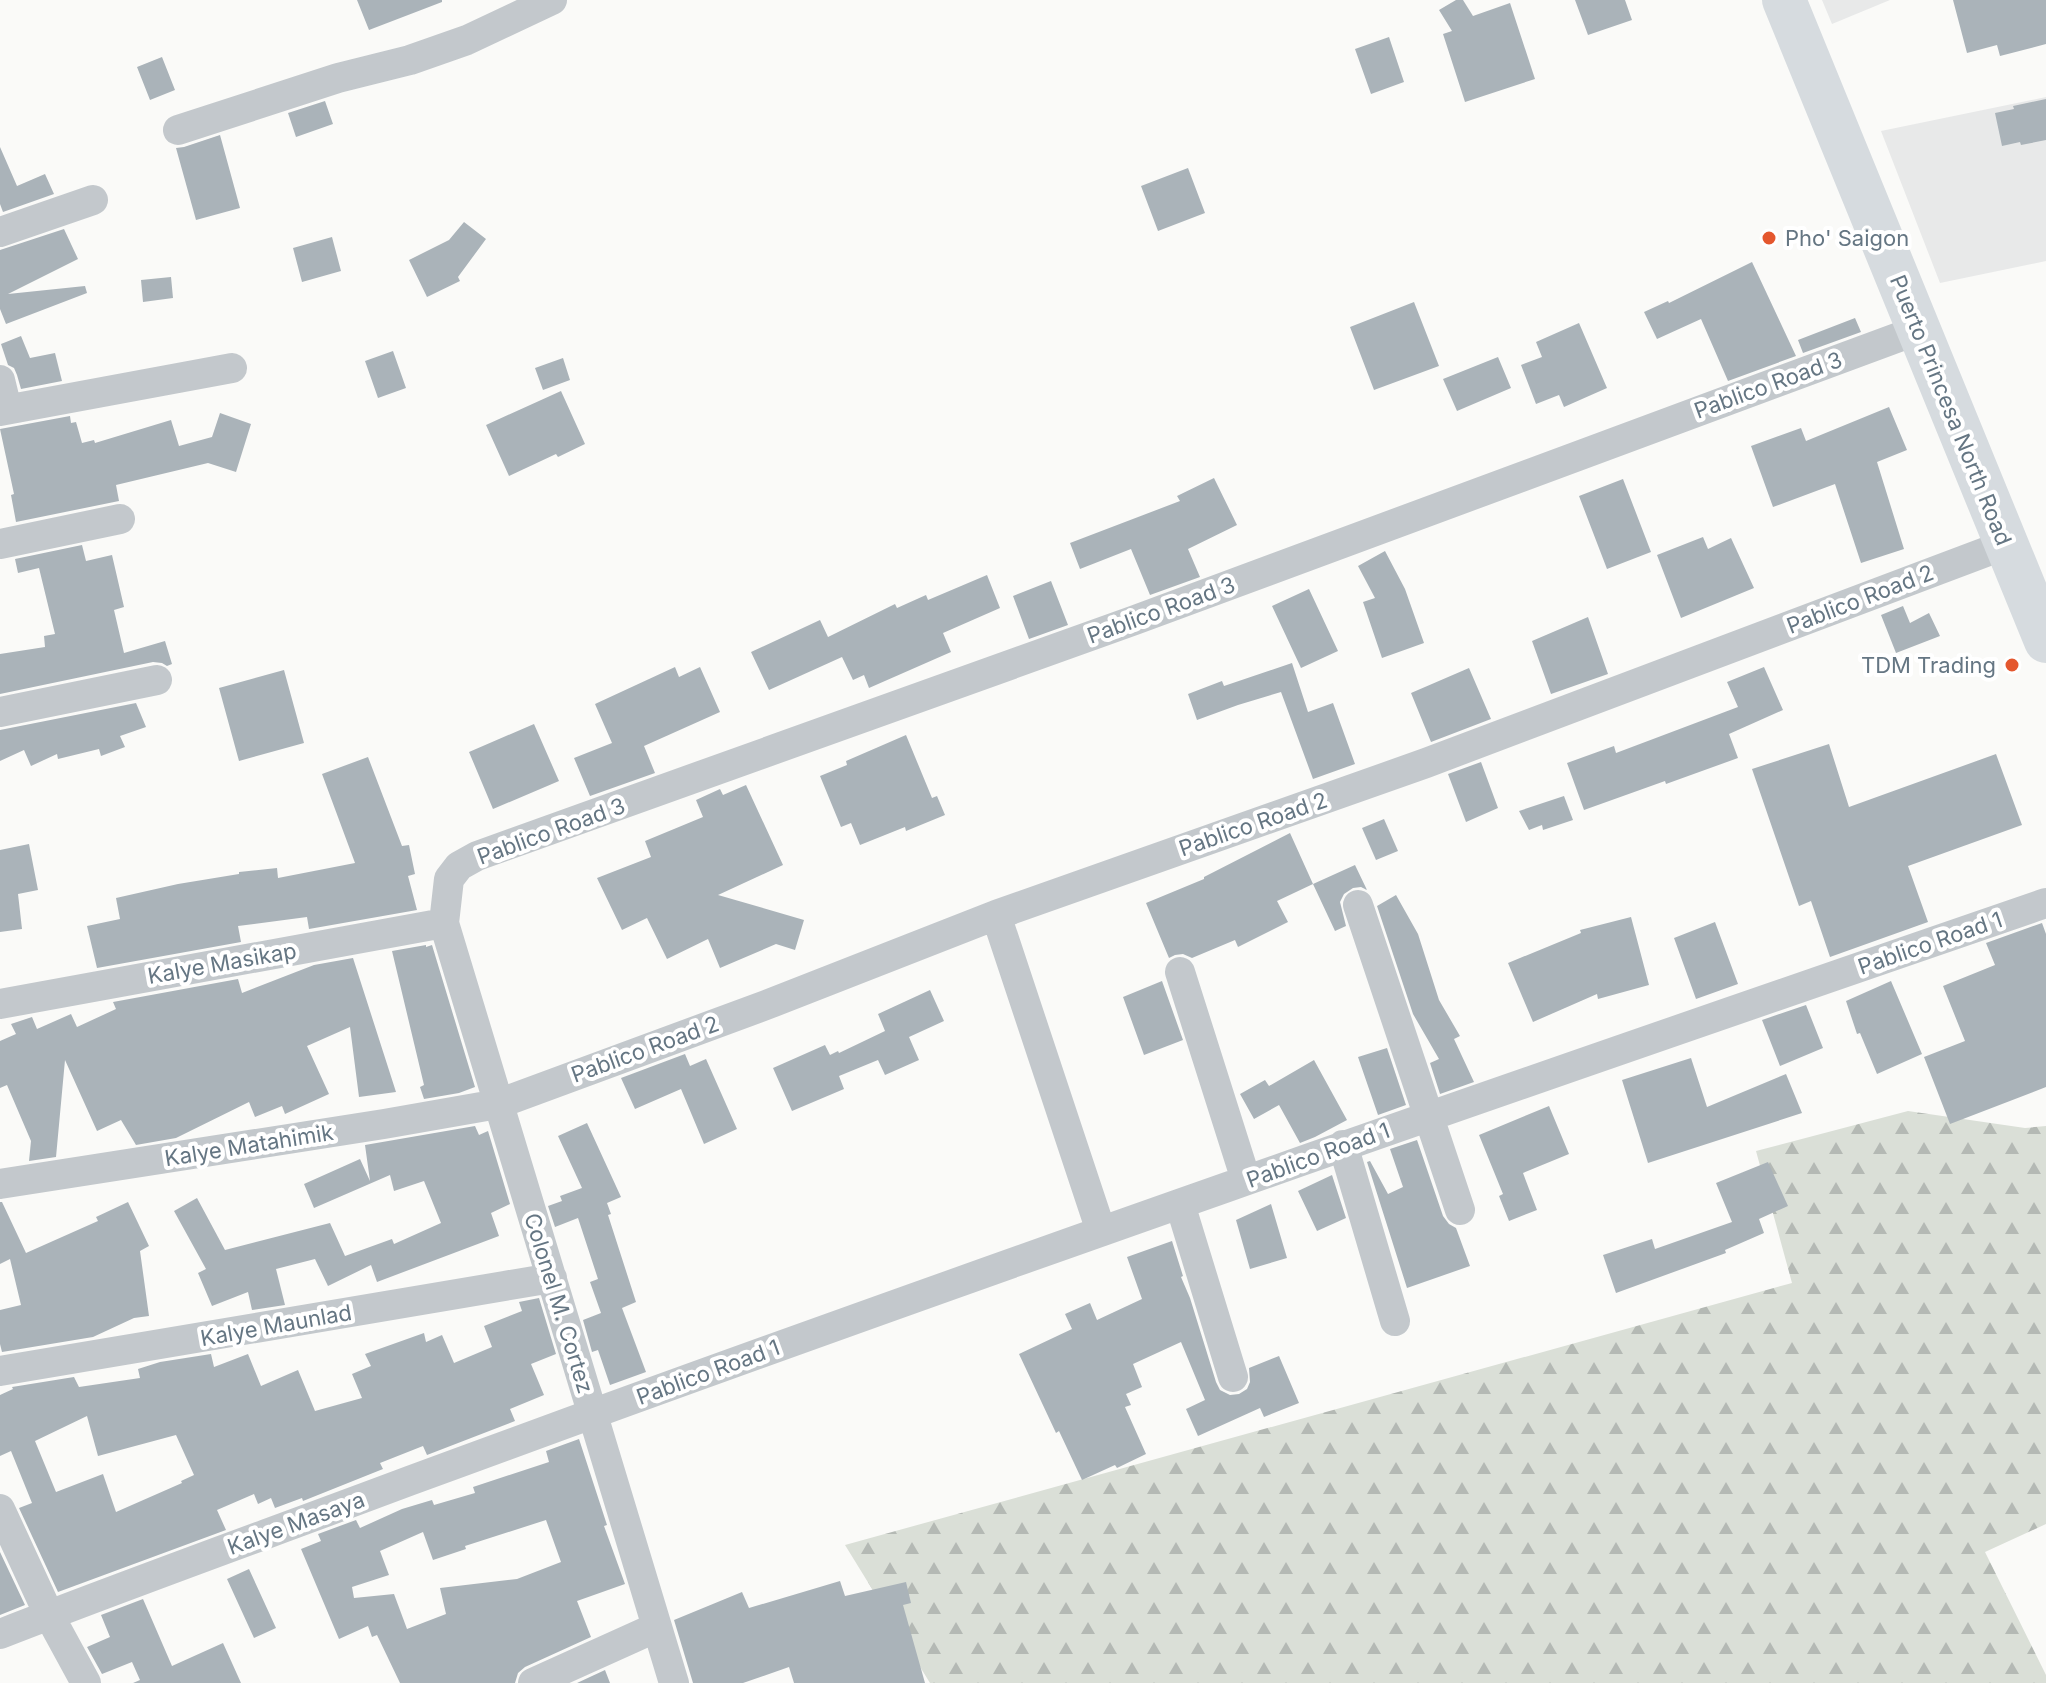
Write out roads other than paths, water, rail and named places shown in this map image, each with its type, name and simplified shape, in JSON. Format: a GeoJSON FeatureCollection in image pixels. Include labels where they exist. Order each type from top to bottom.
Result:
{"type":"FeatureCollection","features":[{"type":"Feature","properties":{"kind":"main road","name":"Puerto Princesa North Road"},"geometry":{"type":"LineString","coordinates":[[1784,0],[2046,641]]}},
{"type":"Feature","properties":{"kind":"street"},"geometry":{"type":"LineString","coordinates":[[178,130],[324,82],[410,60],[467,40],[552,0]]}},
{"type":"Feature","properties":{"kind":"street"},"geometry":{"type":"LineString","coordinates":[[0,232],[93,200]]}},
{"type":"Feature","properties":{"kind":"street","name":"Pablico Road 3"},"geometry":{"type":"LineString","coordinates":[[444,923],[449,879],[459,866],[477,856],[1164,609],[1918,330]]}},
{"type":"Feature","properties":{"kind":"street"},"geometry":{"type":"LineString","coordinates":[[0,380],[4,410],[232,368]]}},
{"type":"Feature","properties":{"kind":"street"},"geometry":{"type":"LineString","coordinates":[[0,544],[120,519]]}},
{"type":"Feature","properties":{"kind":"street","name":"Pablico Road 2"},"geometry":{"type":"LineString","coordinates":[[498,1104],[766,1005],[996,915],[1426,763],[2007,544]]}},
{"type":"Feature","properties":{"kind":"street"},"geometry":{"type":"LineString","coordinates":[[0,712],[157,680]]}},
{"type":"Feature","properties":{"kind":"street","name":"Pablico Road 1"},"geometry":{"type":"LineString","coordinates":[[593,1414],[1343,1145],[2046,903]]}},
{"type":"Feature","properties":{"kind":"street"},"geometry":{"type":"LineString","coordinates":[[1358,905],[1460,1210]]}},
{"type":"Feature","properties":{"kind":"street"},"geometry":{"type":"LineString","coordinates":[[996,915],[1101,1231]]}},
{"type":"Feature","properties":{"kind":"street","name":"Kalye Masikap"},"geometry":{"type":"LineString","coordinates":[[0,1004],[444,923]]}},
{"type":"Feature","properties":{"kind":"street","name":"Colonel M. Cortez"},"geometry":{"type":"LineString","coordinates":[[444,923],[674,1683]]}},
{"type":"Feature","properties":{"kind":"street"},"geometry":{"type":"LineString","coordinates":[[1180,972],[1246,1180]]}},
{"type":"Feature","properties":{"kind":"street","name":"Kalye Matahimik"},"geometry":{"type":"LineString","coordinates":[[0,1184],[498,1104]]}},
{"type":"Feature","properties":{"kind":"street"},"geometry":{"type":"LineString","coordinates":[[1343,1145],[1395,1321]]}},
{"type":"Feature","properties":{"kind":"street"},"geometry":{"type":"LineString","coordinates":[[1180,1204],[1233,1377]]}},
{"type":"Feature","properties":{"kind":"street","name":"Kalye Maunlad"},"geometry":{"type":"LineString","coordinates":[[0,1371],[552,1278]]}},
{"type":"Feature","properties":{"kind":"street","name":"Kalye Masaya"},"geometry":{"type":"LineString","coordinates":[[0,1634],[593,1414]]}},
{"type":"Feature","properties":{"kind":"street"},"geometry":{"type":"LineString","coordinates":[[0,1509],[49,1615],[86,1683]]}},
{"type":"Feature","properties":{"kind":"street"},"geometry":{"type":"LineString","coordinates":[[533,1683],[657,1627]]}},
{"type":"Feature","properties":{"kind":"place","name":"Pho' Saigon"},"geometry":{"type":"Point","coordinates":[1769,238]}},
{"type":"Feature","properties":{"kind":"place","name":"TDM Trading"},"geometry":{"type":"Point","coordinates":[2012,665]}}]}
